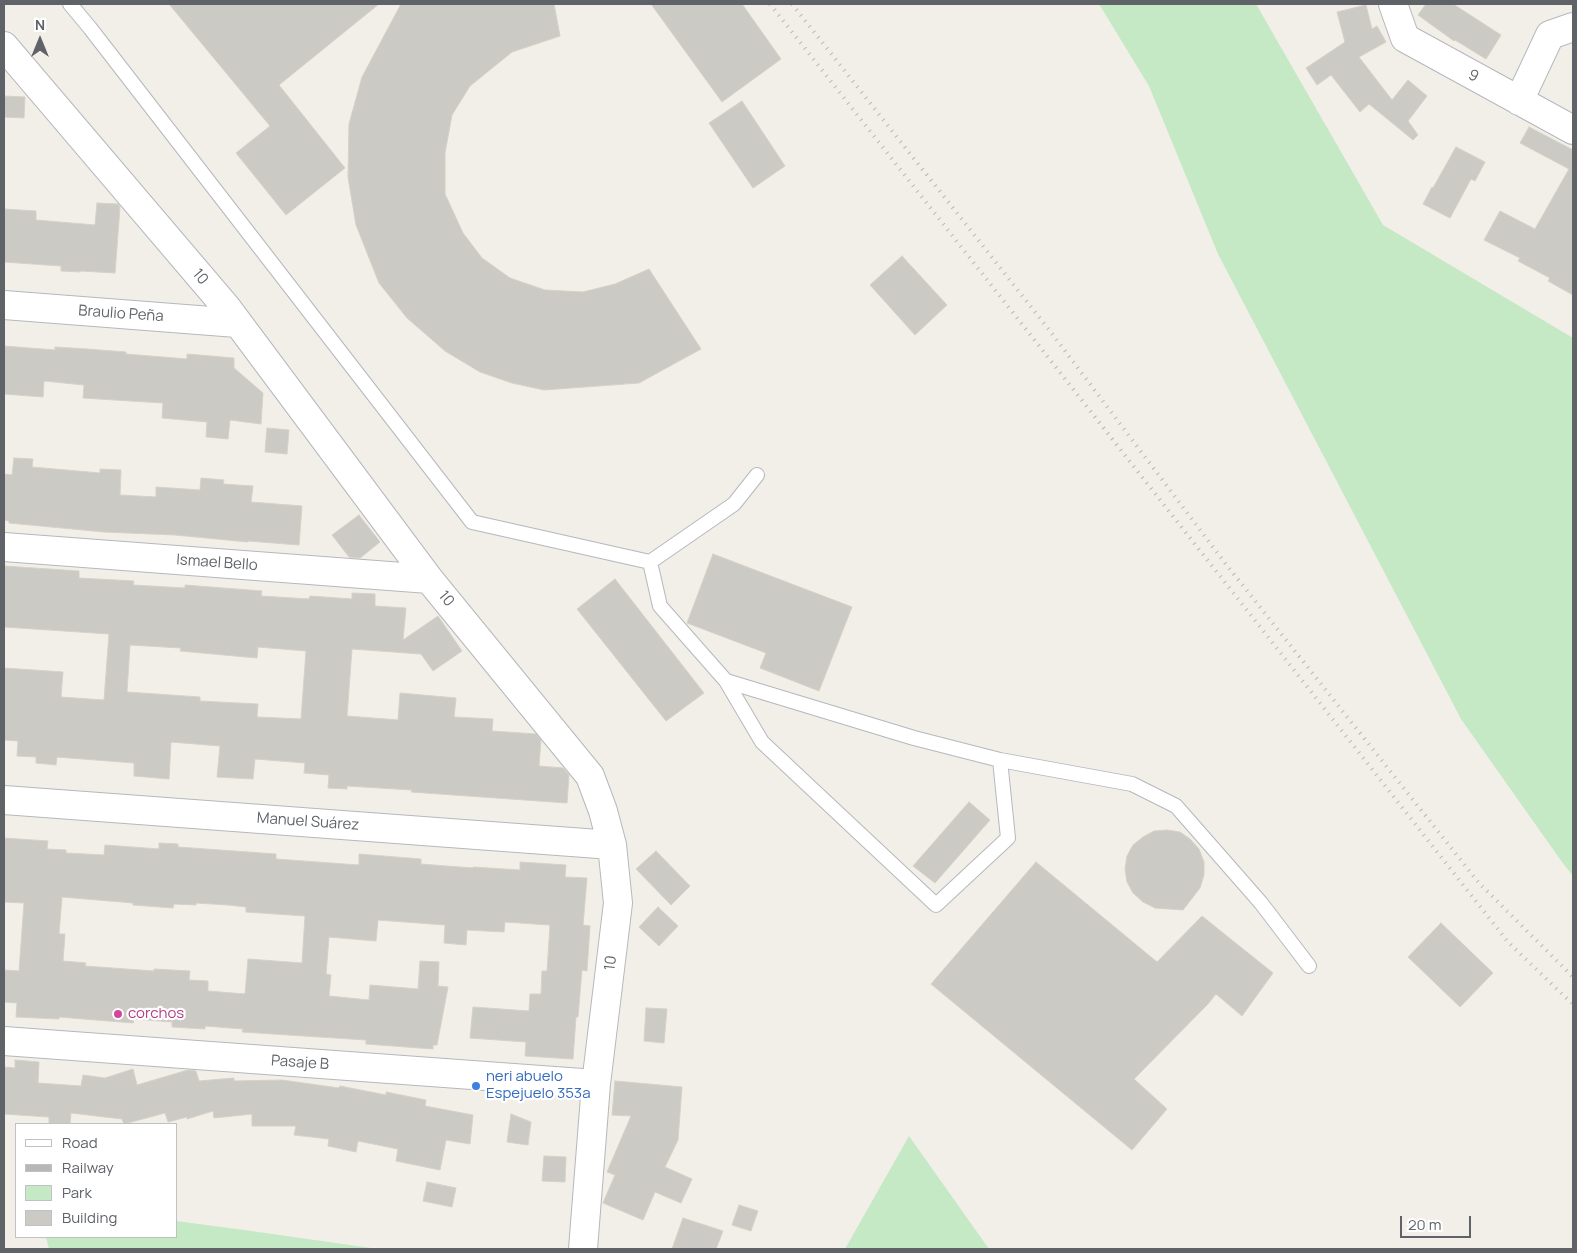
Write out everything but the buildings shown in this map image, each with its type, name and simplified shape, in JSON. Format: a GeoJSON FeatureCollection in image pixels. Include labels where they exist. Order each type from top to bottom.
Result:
{"type":"FeatureCollection","features":[{"type":"Feature","properties":{"kind":"street","name":"9"},"geometry":{"type":"LineString","coordinates":[[1393,4],[1405,38],[1573,130]]}},
{"type":"Feature","properties":{"kind":"street"},"geometry":{"type":"LineString","coordinates":[[1519,101],[1550,35],[1573,27]]}},
{"type":"Feature","properties":{"kind":"street","name":"10"},"geometry":{"type":"LineString","coordinates":[[4,46],[227,308],[430,579],[590,776],[603,811],[612,845],[618,903],[596,1084],[583,1249]]}},
{"type":"Feature","properties":{"kind":"street","name":"Braulio Peña"},"geometry":{"type":"LineString","coordinates":[[4,306],[237,323]]}},
{"type":"Feature","properties":{"kind":"street","name":"Ismael Bello"},"geometry":{"type":"LineString","coordinates":[[4,547],[430,579]]}},
{"type":"Feature","properties":{"kind":"street","name":"Manuel Suárez"},"geometry":{"type":"LineString","coordinates":[[4,800],[612,845]]}},
{"type":"Feature","properties":{"kind":"street","name":"Pasaje B"},"geometry":{"type":"LineString","coordinates":[[4,1041],[596,1084]]}},
{"type":"Feature","properties":{"kind":"lane"},"geometry":{"type":"LineString","coordinates":[[70,4],[472,522],[650,562],[734,504],[758,475]]}},
{"type":"Feature","properties":{"kind":"lane"},"geometry":{"type":"LineString","coordinates":[[650,562],[660,606],[726,681],[762,742],[936,905],[1008,838],[1000,760]]}},
{"type":"Feature","properties":{"kind":"lane"},"geometry":{"type":"LineString","coordinates":[[726,681],[914,738],[1000,760],[1132,784],[1176,806],[1261,902],[1309,966]]}},
{"type":"Feature","properties":{"kind":"green space"},"geometry":{"type":"Polygon","coordinates":[[[1099,4],[1256,4],[1383,225],[1573,338],[1573,876],[1461,719],[1218,254],[1149,86],[1099,4]]]}},
{"type":"Feature","properties":{"kind":"green space"},"geometry":{"type":"Polygon","coordinates":[[[909,1136],[989,1249],[845,1249],[909,1136]]]}},
{"type":"Feature","properties":{"kind":"green space"},"geometry":{"type":"Polygon","coordinates":[[[178,1221],[378,1249],[49,1249],[46,1238],[178,1238],[178,1221]]]}},
{"type":"Feature","properties":{"kind":"railway"},"geometry":{"type":"LineString","coordinates":[[770,4],[1508,942],[1573,1004]]}},
{"type":"Feature","properties":{"kind":"railway"},"geometry":{"type":"LineString","coordinates":[[792,4],[1050,331],[1225,563],[1479,883],[1573,977]]}},
{"type":"Feature","properties":{"kind":"place","name":"corchos"},"geometry":{"type":"Point","coordinates":[118,1014]}},
{"type":"Feature","properties":{"kind":"place","name":"neri abuelo Espejuelo 353a"},"geometry":{"type":"Point","coordinates":[476,1086]}}]}
